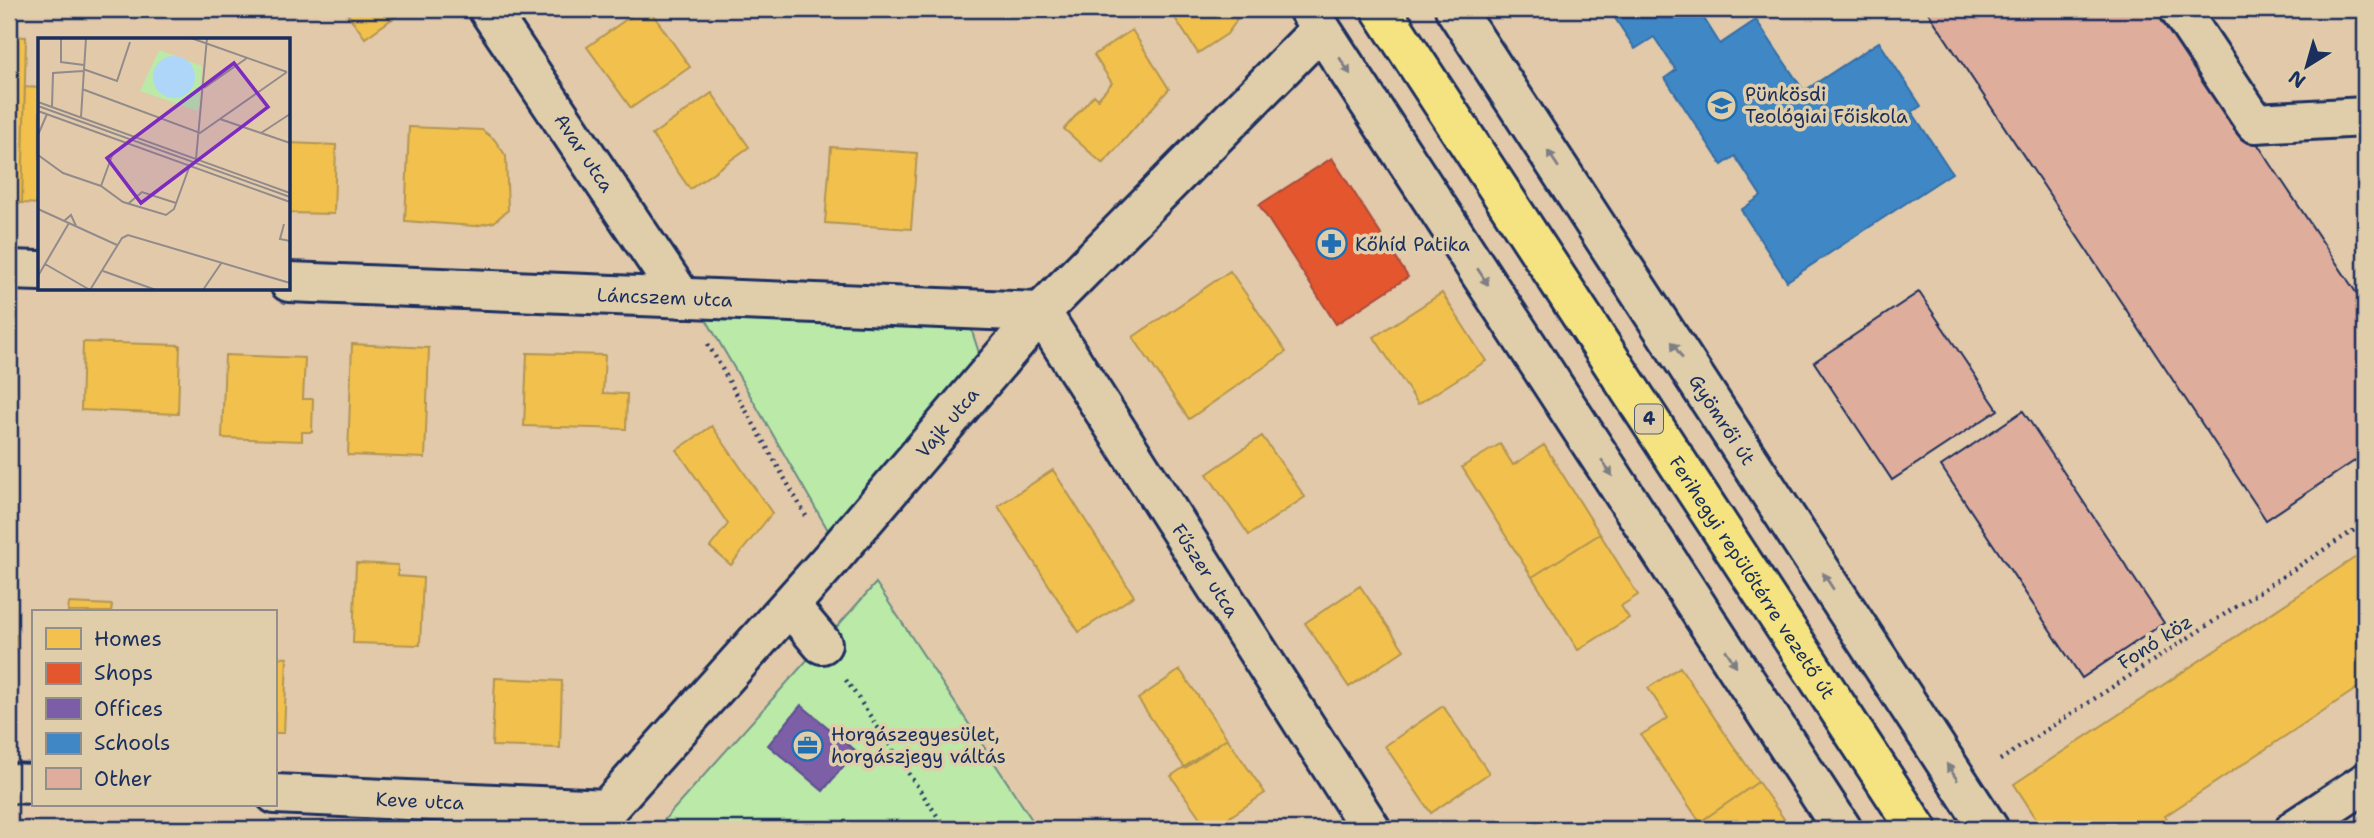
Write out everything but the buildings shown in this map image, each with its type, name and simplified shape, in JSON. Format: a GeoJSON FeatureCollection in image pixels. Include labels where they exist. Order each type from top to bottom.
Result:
{"type":"FeatureCollection","features":[{"type":"Feature","properties":{"kind":"main road","name":"Ferihegyi repülőtérre vezető út"},"geometry":{"type":"LineString","coordinates":[[1381,9],[1917,829]]}},
{"type":"Feature","properties":{"kind":"street","name":"Avar utca"},"geometry":{"type":"LineString","coordinates":[[488,9],[682,298]]}},
{"type":"Feature","properties":{"kind":"street","name":"Gyömrői út"},"geometry":{"type":"LineString","coordinates":[[1456,9],[1990,829]]}},
{"type":"Feature","properties":{"kind":"street"},"geometry":{"type":"LineString","coordinates":[[2179,9],[2255,123],[2365,117]]}},
{"type":"Feature","properties":{"kind":"street"},"geometry":{"type":"LineString","coordinates":[[1315,19],[1842,829]]}},
{"type":"Feature","properties":{"kind":"street","name":"Vajk utca"},"geometry":{"type":"LineString","coordinates":[[598,819],[790,606],[1041,312],[1315,19]]}},
{"type":"Feature","properties":{"kind":"street"},"geometry":{"type":"LineString","coordinates":[[9,270],[38,271]]}},
{"type":"Feature","properties":{"kind":"street","name":"Láncszem utca"},"geometry":{"type":"LineString","coordinates":[[290,282],[1041,312]]}},
{"type":"Feature","properties":{"kind":"street","name":"Fűszer utca"},"geometry":{"type":"LineString","coordinates":[[1041,312],[1371,829]]}},
{"type":"Feature","properties":{"kind":"street"},"geometry":{"type":"LineString","coordinates":[[790,606],[822,644]]}},
{"type":"Feature","properties":{"kind":"street"},"geometry":{"type":"LineString","coordinates":[[9,783],[32,784]]}},
{"type":"Feature","properties":{"kind":"street"},"geometry":{"type":"LineString","coordinates":[[2295,829],[2365,783]]}},
{"type":"Feature","properties":{"kind":"street","name":"Keve utca"},"geometry":{"type":"LineString","coordinates":[[276,794],[598,819]]}},
{"type":"Feature","properties":{"kind":"path"},"geometry":{"type":"LineString","coordinates":[[682,298],[830,560]]}},
{"type":"Feature","properties":{"kind":"path","name":"Fonó köz"},"geometry":{"type":"LineString","coordinates":[[1961,786],[2365,523]]}},
{"type":"Feature","properties":{"kind":"path"},"geometry":{"type":"LineString","coordinates":[[822,644],[946,829]]}},
{"type":"Feature","properties":{"kind":"green space"},"geometry":{"type":"Polygon","coordinates":[[[699,307],[968,319],[981,359],[828,530],[699,307]]]}},
{"type":"Feature","properties":{"kind":"green space"},"geometry":{"type":"Polygon","coordinates":[[[876,583],[1038,829],[656,829],[876,583]]]}},
{"type":"Feature","properties":{"kind":"place","name":"Pünkösdi Teológiai Főiskola"},"geometry":{"type":"Point","coordinates":[1722,105]}},
{"type":"Feature","properties":{"kind":"place","name":"Kőhíd Patika"},"geometry":{"type":"Point","coordinates":[1332,244]}},
{"type":"Feature","properties":{"kind":"place","name":"Horgászegyesület, horgászjegy váltás"},"geometry":{"type":"Point","coordinates":[808,745]}}]}
